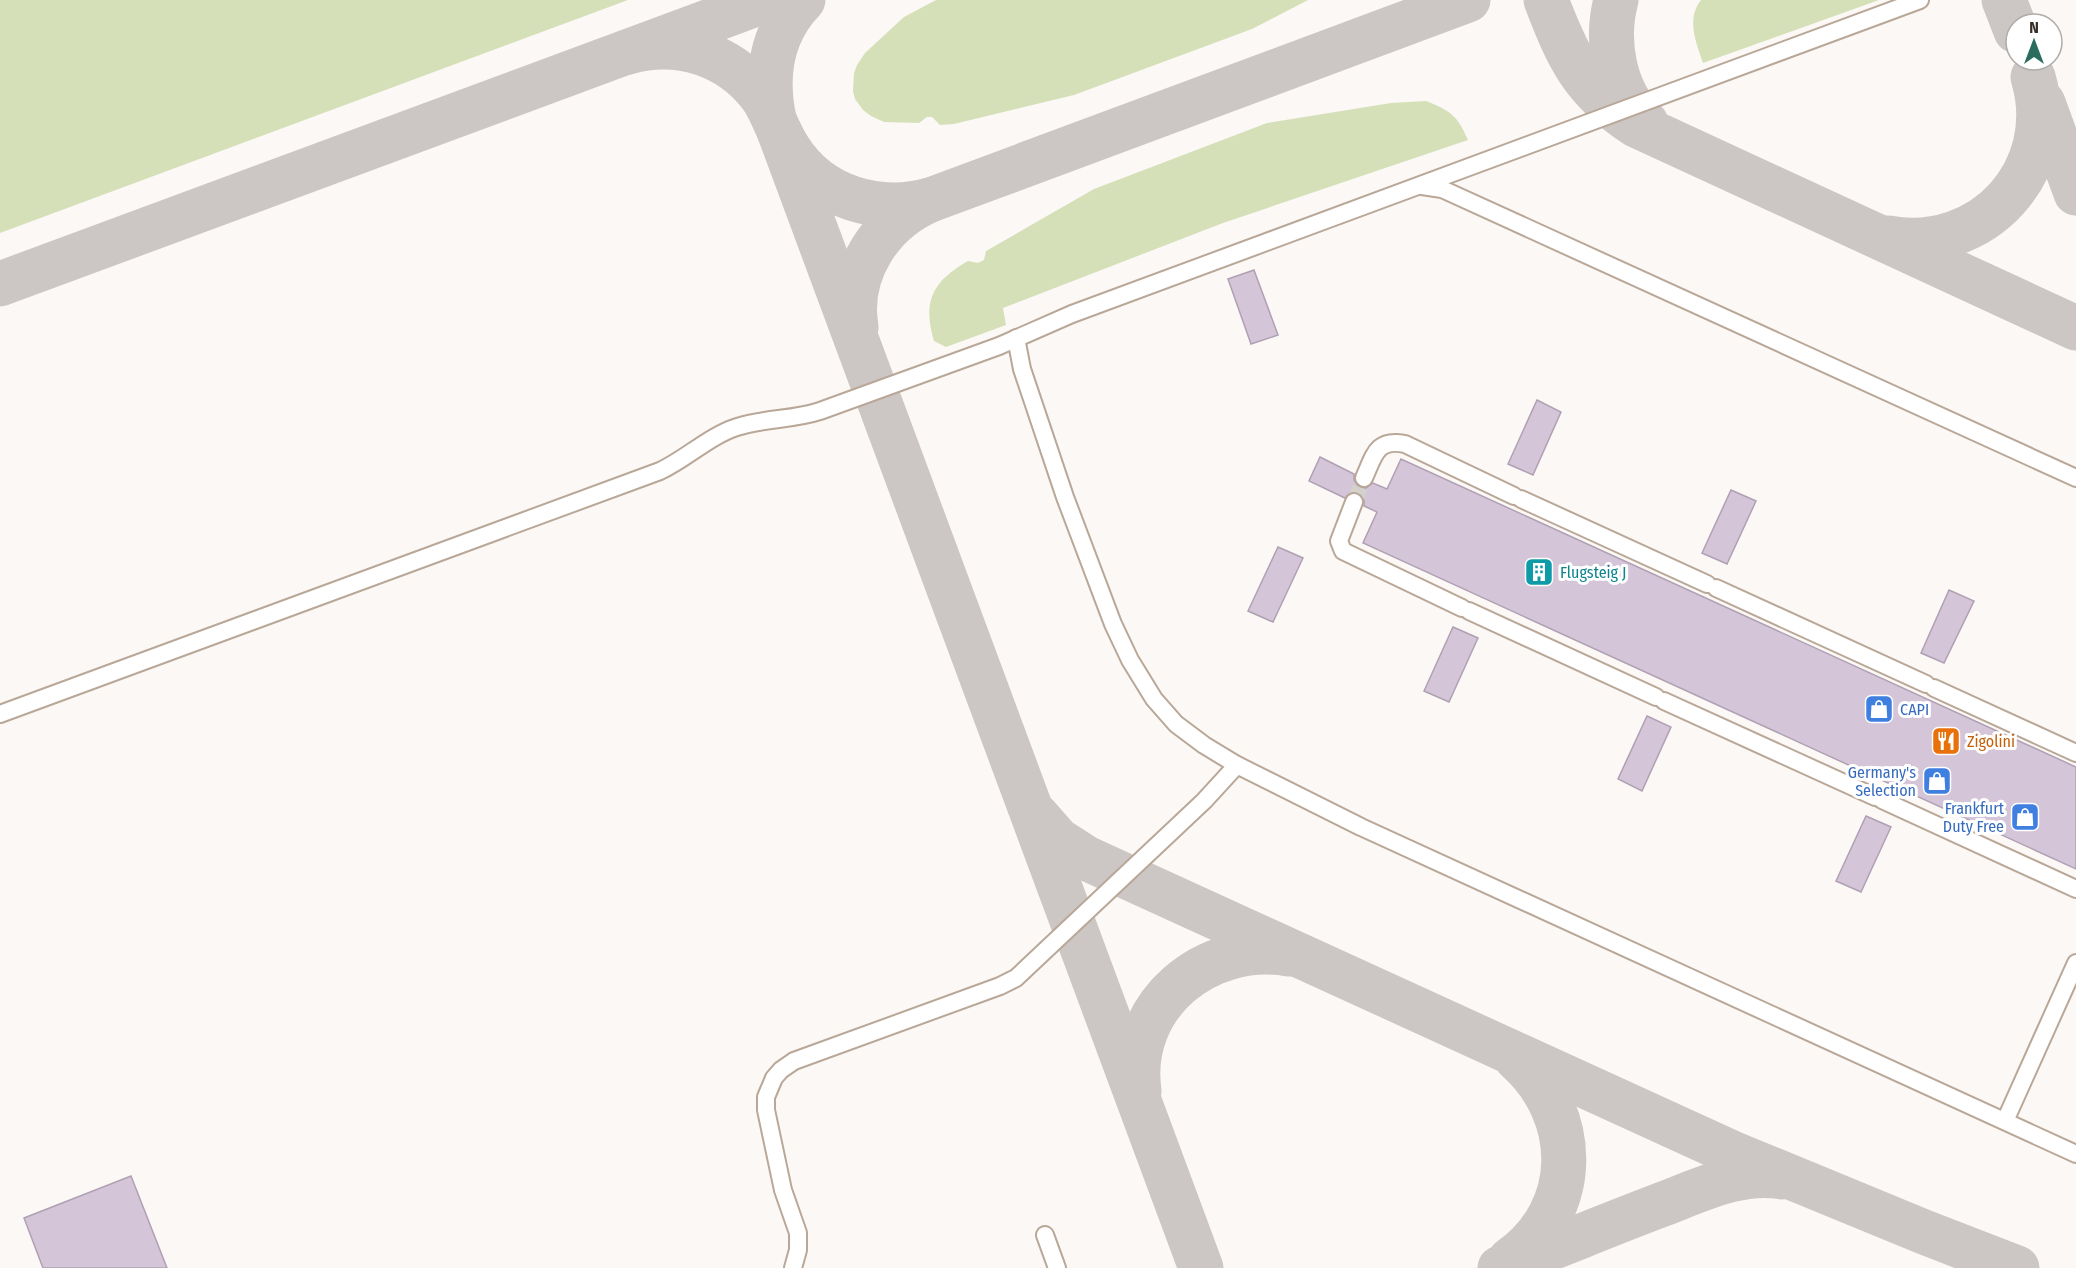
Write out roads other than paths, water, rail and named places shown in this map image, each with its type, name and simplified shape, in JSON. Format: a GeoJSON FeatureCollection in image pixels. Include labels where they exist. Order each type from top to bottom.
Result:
{"type":"FeatureCollection","features":[{"type":"Feature","properties":{"kind":"lane"},"geometry":{"type":"LineString","coordinates":[[0,714],[660,471],[686,458],[720,434],[735,428],[764,421],[802,417],[1016,338],[1072,314],[1920,0]]}},
{"type":"Feature","properties":{"kind":"lane"},"geometry":{"type":"LineString","coordinates":[[1413,188],[1424,186],[1442,189],[2076,478]]}},
{"type":"Feature","properties":{"kind":"lane"},"geometry":{"type":"LineString","coordinates":[[1016,338],[1022,369],[1065,497],[1100,590],[1130,660],[1154,699],[1176,724],[1237,765],[1361,826],[2076,1154]]}},
{"type":"Feature","properties":{"kind":"lane"},"geometry":{"type":"LineString","coordinates":[[1364,478],[1377,450],[1384,444],[1393,442],[1405,444],[2076,753]]}},
{"type":"Feature","properties":{"kind":"lane"},"geometry":{"type":"LineString","coordinates":[[1354,502],[1339,541],[1343,551],[1466,610],[2076,889]]}},
{"type":"Feature","properties":{"kind":"lane"},"geometry":{"type":"LineString","coordinates":[[793,1268],[798,1250],[798,1233],[783,1190],[766,1110],[769,1088],[781,1070],[794,1061],[1000,986],[1016,978],[1204,801],[1237,765]]}},
{"type":"Feature","properties":{"kind":"lane"},"geometry":{"type":"LineString","coordinates":[[2005,1121],[2076,963]]}},
{"type":"Feature","properties":{"kind":"lane"},"geometry":{"type":"LineString","coordinates":[[1045,1235],[1058,1268]]}},
{"type":"Feature","properties":{"kind":"tunnel"},"geometry":{"type":"LineString","coordinates":[[1354,502],[1364,478]]}},
{"type":"Feature","properties":{"kind":"place","name":"Flugsteig J"},"geometry":{"type":"Point","coordinates":[1539,572]}},
{"type":"Feature","properties":{"kind":"place","name":"CAPI"},"geometry":{"type":"Point","coordinates":[1879,709]}},
{"type":"Feature","properties":{"kind":"place","name":"Zigolini"},"geometry":{"type":"Point","coordinates":[1946,741]}},
{"type":"Feature","properties":{"kind":"place","name":"Germany's Selection"},"geometry":{"type":"Point","coordinates":[1937,781]}},
{"type":"Feature","properties":{"kind":"place","name":"Frankfurt Duty Free"},"geometry":{"type":"Point","coordinates":[2025,817]}}]}
